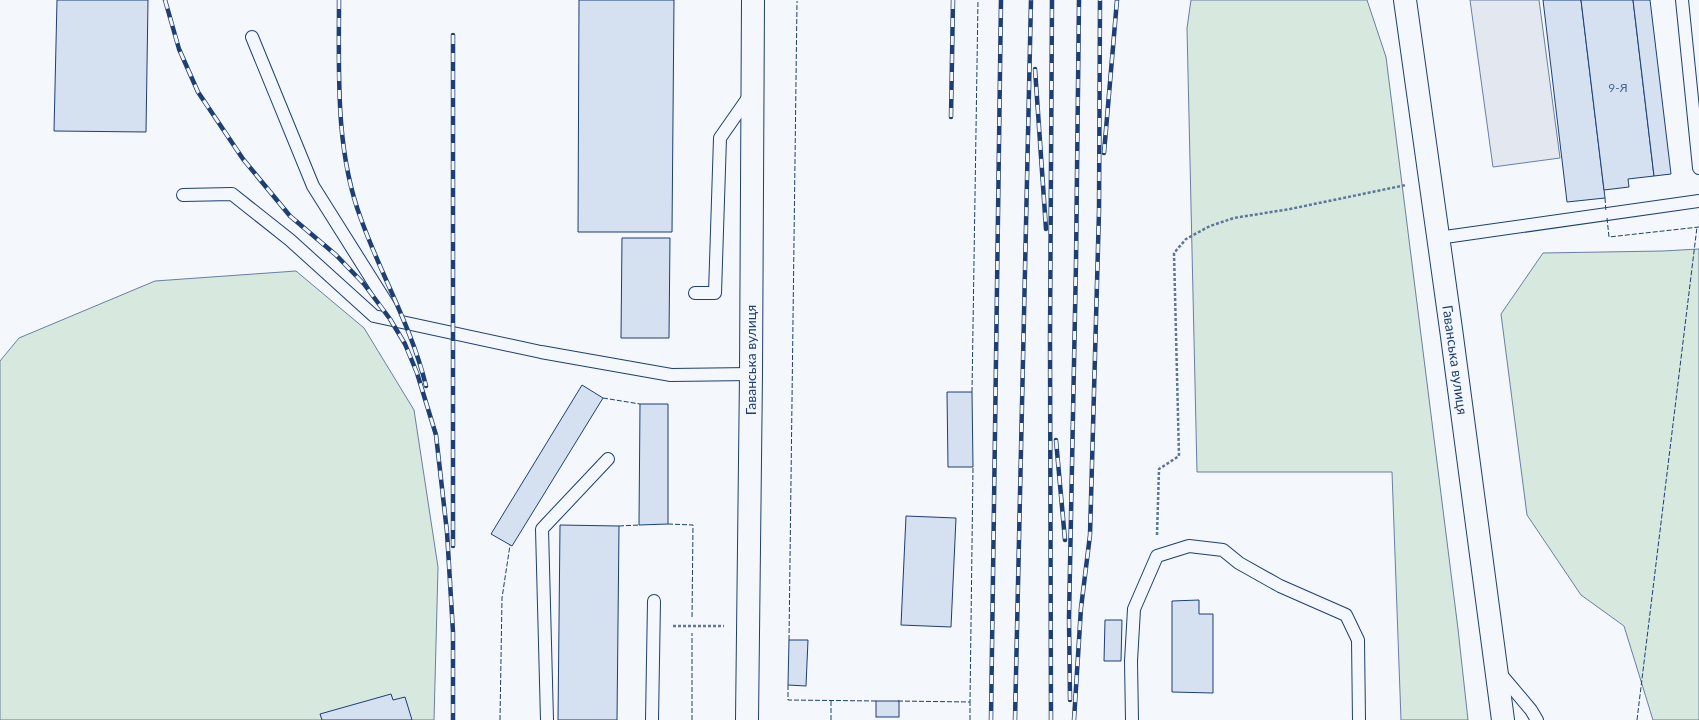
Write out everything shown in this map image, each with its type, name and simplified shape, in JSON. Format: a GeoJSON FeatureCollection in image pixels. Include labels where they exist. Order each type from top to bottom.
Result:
{"type":"FeatureCollection","features":[{"type":"Feature","properties":{"kind":"main road","name":"Гаванська вулиця"},"geometry":{"type":"LineString","coordinates":[[747,720],[753,0]]}},
{"type":"Feature","properties":{"kind":"main road","name":"Гаванська вулиця"},"geometry":{"type":"LineString","coordinates":[[1405,0],[1503,720]]}},
{"type":"Feature","properties":{"kind":"lane"},"geometry":{"type":"LineString","coordinates":[[1682,0],[1699,168]]}},
{"type":"Feature","properties":{"kind":"lane"},"geometry":{"type":"LineString","coordinates":[[252,37],[312,186],[398,321]]}},
{"type":"Feature","properties":{"kind":"lane"},"geometry":{"type":"LineString","coordinates":[[695,293],[715,293],[720,138],[752,92]]}},
{"type":"Feature","properties":{"kind":"lane"},"geometry":{"type":"LineString","coordinates":[[184,195],[232,194],[290,240],[374,316],[540,352],[671,375],[751,374]]}},
{"type":"Feature","properties":{"kind":"lane"},"geometry":{"type":"LineString","coordinates":[[1438,238],[1699,201]]}},
{"type":"Feature","properties":{"kind":"lane"},"geometry":{"type":"LineString","coordinates":[[548,720],[542,529],[608,459]]}},
{"type":"Feature","properties":{"kind":"lane"},"geometry":{"type":"LineString","coordinates":[[1132,720],[1131,661],[1134,609],[1157,556],[1189,546],[1223,550],[1238,563],[1280,586],[1346,615],[1358,640],[1359,720]]}},
{"type":"Feature","properties":{"kind":"lane"},"geometry":{"type":"LineString","coordinates":[[652,720],[654,601]]}},
{"type":"Feature","properties":{"kind":"lane"},"geometry":{"type":"LineString","coordinates":[[1496,668],[1531,710],[1537,720]]}},
{"type":"Feature","properties":{"kind":"path"},"geometry":{"type":"LineString","coordinates":[[1157,556],[1158,469],[1179,456],[1174,253],[1186,239],[1210,226],[1234,218],[1290,209],[1410,184]]}},
{"type":"Feature","properties":{"kind":"path"},"geometry":{"type":"LineString","coordinates":[[676,626],[701,626]]}},
{"type":"Feature","properties":{"kind":"shaded area"},"geometry":{"type":"Polygon","coordinates":[[[1191,0],[1367,0],[1386,57],[1458,629],[1468,720],[1401,720],[1392,472],[1197,472],[1187,28],[1191,0]]]}},
{"type":"Feature","properties":{"kind":"shaded area"},"geometry":{"type":"Polygon","coordinates":[[[1470,0],[1539,0],[1560,158],[1493,167],[1470,0]]]}},
{"type":"Feature","properties":{"kind":"shaded area"},"geometry":{"type":"Polygon","coordinates":[[[1699,249],[1699,720],[1653,720],[1624,626],[1581,595],[1527,515],[1501,314],[1543,253],[1699,249]]]}},
{"type":"Feature","properties":{"kind":"shaded area"},"geometry":{"type":"Polygon","coordinates":[[[296,271],[364,328],[414,410],[438,567],[434,720],[0,720],[0,361],[19,338],[155,281],[296,271]]]}},
{"type":"Feature","properties":{"kind":"building"},"geometry":{"type":"Polygon","coordinates":[[[57,0],[148,0],[146,132],[54,131],[57,0]]]}},
{"type":"Feature","properties":{"kind":"building"},"geometry":{"type":"Polygon","coordinates":[[[579,0],[674,0],[672,232],[578,232],[579,0]]]}},
{"type":"Feature","properties":{"kind":"building"},"geometry":{"type":"Polygon","coordinates":[[[1543,0],[1581,0],[1605,198],[1567,202],[1543,0]]]}},
{"type":"Feature","properties":{"kind":"building"},"geometry":{"type":"Polygon","coordinates":[[[1581,0],[1633,0],[1654,176],[1628,179],[1629,187],[1604,190],[1581,0]]]}},
{"type":"Feature","properties":{"kind":"building"},"geometry":{"type":"Polygon","coordinates":[[[1633,0],[1650,0],[1671,174],[1654,176],[1633,0]]]}},
{"type":"Feature","properties":{"kind":"building"},"geometry":{"type":"Polygon","coordinates":[[[622,238],[670,238],[669,338],[621,338],[622,238]]]}},
{"type":"Feature","properties":{"kind":"building"},"geometry":{"type":"Polygon","coordinates":[[[582,385],[603,398],[512,546],[491,534],[582,385]]]}},
{"type":"Feature","properties":{"kind":"building"},"geometry":{"type":"Polygon","coordinates":[[[947,392],[972,392],[973,467],[948,467],[947,392]]]}},
{"type":"Feature","properties":{"kind":"building"},"geometry":{"type":"Polygon","coordinates":[[[640,404],[668,404],[668,524],[639,525],[640,404]]]}},
{"type":"Feature","properties":{"kind":"building"},"geometry":{"type":"Polygon","coordinates":[[[906,516],[956,518],[951,627],[901,625],[906,516]]]}},
{"type":"Feature","properties":{"kind":"building"},"geometry":{"type":"Polygon","coordinates":[[[560,525],[619,526],[617,720],[558,720],[560,525]]]}},
{"type":"Feature","properties":{"kind":"building"},"geometry":{"type":"Polygon","coordinates":[[[1199,600],[1199,614],[1213,614],[1213,693],[1172,692],[1172,601],[1199,600]]]}},
{"type":"Feature","properties":{"kind":"building"},"geometry":{"type":"Polygon","coordinates":[[[1105,620],[1122,620],[1121,661],[1104,661],[1105,620]]]}},
{"type":"Feature","properties":{"kind":"building"},"geometry":{"type":"Polygon","coordinates":[[[789,640],[808,640],[806,686],[788,685],[789,640]]]}},
{"type":"Feature","properties":{"kind":"building"},"geometry":{"type":"Polygon","coordinates":[[[391,694],[393,700],[405,697],[412,720],[322,720],[320,714],[391,694]]]}},
{"type":"Feature","properties":{"kind":"building"},"geometry":{"type":"Polygon","coordinates":[[[876,701],[899,701],[899,717],[876,717],[876,701]]]}},
{"type":"Feature","properties":{"kind":"railway"},"geometry":{"type":"LineString","coordinates":[[165,0],[179,49],[198,92],[243,159],[290,216],[336,255],[364,284],[390,319],[405,344],[417,373],[436,435],[447,532],[453,632],[453,720]]}},
{"type":"Feature","properties":{"kind":"railway"},"geometry":{"type":"LineString","coordinates":[[339,0],[340,111],[347,166],[353,193],[369,240],[413,343],[426,386]]}},
{"type":"Feature","properties":{"kind":"railway"},"geometry":{"type":"LineString","coordinates":[[951,117],[953,0]]}},
{"type":"Feature","properties":{"kind":"railway"},"geometry":{"type":"LineString","coordinates":[[991,720],[1001,0]]}},
{"type":"Feature","properties":{"kind":"railway"},"geometry":{"type":"LineString","coordinates":[[1015,720],[1031,0]]}},
{"type":"Feature","properties":{"kind":"railway"},"geometry":{"type":"LineString","coordinates":[[1051,720],[1050,339],[1052,0]]}},
{"type":"Feature","properties":{"kind":"railway"},"geometry":{"type":"LineString","coordinates":[[1070,700],[1069,618],[1076,262],[1079,0]]}},
{"type":"Feature","properties":{"kind":"railway"},"geometry":{"type":"LineString","coordinates":[[1074,720],[1081,608],[1090,535],[1099,211],[1100,0]]}},
{"type":"Feature","properties":{"kind":"railway"},"geometry":{"type":"LineString","coordinates":[[1104,153],[1117,0]]}},
{"type":"Feature","properties":{"kind":"railway"},"geometry":{"type":"LineString","coordinates":[[453,35],[453,546]]}},
{"type":"Feature","properties":{"kind":"railway"},"geometry":{"type":"LineString","coordinates":[[1035,69],[1046,229]]}},
{"type":"Feature","properties":{"kind":"railway"},"geometry":{"type":"LineString","coordinates":[[1056,440],[1065,540]]}},
{"type":"Feature","properties":{"kind":"fence"},"geometry":{"type":"LineString","coordinates":[[972,392],[978,0]]}},
{"type":"Feature","properties":{"kind":"fence"},"geometry":{"type":"LineString","coordinates":[[789,640],[797,1]]}},
{"type":"Feature","properties":{"kind":"fence"},"geometry":{"type":"LineString","coordinates":[[1605,198],[1606,212]]}},
{"type":"Feature","properties":{"kind":"fence"},"geometry":{"type":"LineString","coordinates":[[1607,218],[1609,237],[1699,227]]}},
{"type":"Feature","properties":{"kind":"fence"},"geometry":{"type":"LineString","coordinates":[[1637,720],[1697,227]]}},
{"type":"Feature","properties":{"kind":"fence"},"geometry":{"type":"LineString","coordinates":[[603,398],[640,404]]}},
{"type":"Feature","properties":{"kind":"fence"},"geometry":{"type":"LineString","coordinates":[[898,701],[970,702],[973,467]]}},
{"type":"Feature","properties":{"kind":"fence"},"geometry":{"type":"LineString","coordinates":[[668,524],[693,525],[692,619]]}},
{"type":"Feature","properties":{"kind":"fence"},"geometry":{"type":"LineString","coordinates":[[619,526],[639,525]]}},
{"type":"Feature","properties":{"kind":"fence"},"geometry":{"type":"LineString","coordinates":[[500,720],[502,598],[510,545]]}},
{"type":"Feature","properties":{"kind":"fence"},"geometry":{"type":"LineString","coordinates":[[692,633],[692,720]]}},
{"type":"Feature","properties":{"kind":"fence"},"geometry":{"type":"LineString","coordinates":[[788,685],[788,700],[878,701]]}},
{"type":"Feature","properties":{"kind":"fence"},"geometry":{"type":"LineString","coordinates":[[831,701],[831,720]]}},
{"type":"Feature","properties":{"kind":"fence"},"geometry":{"type":"LineString","coordinates":[[970,702],[970,720]]}}]}
